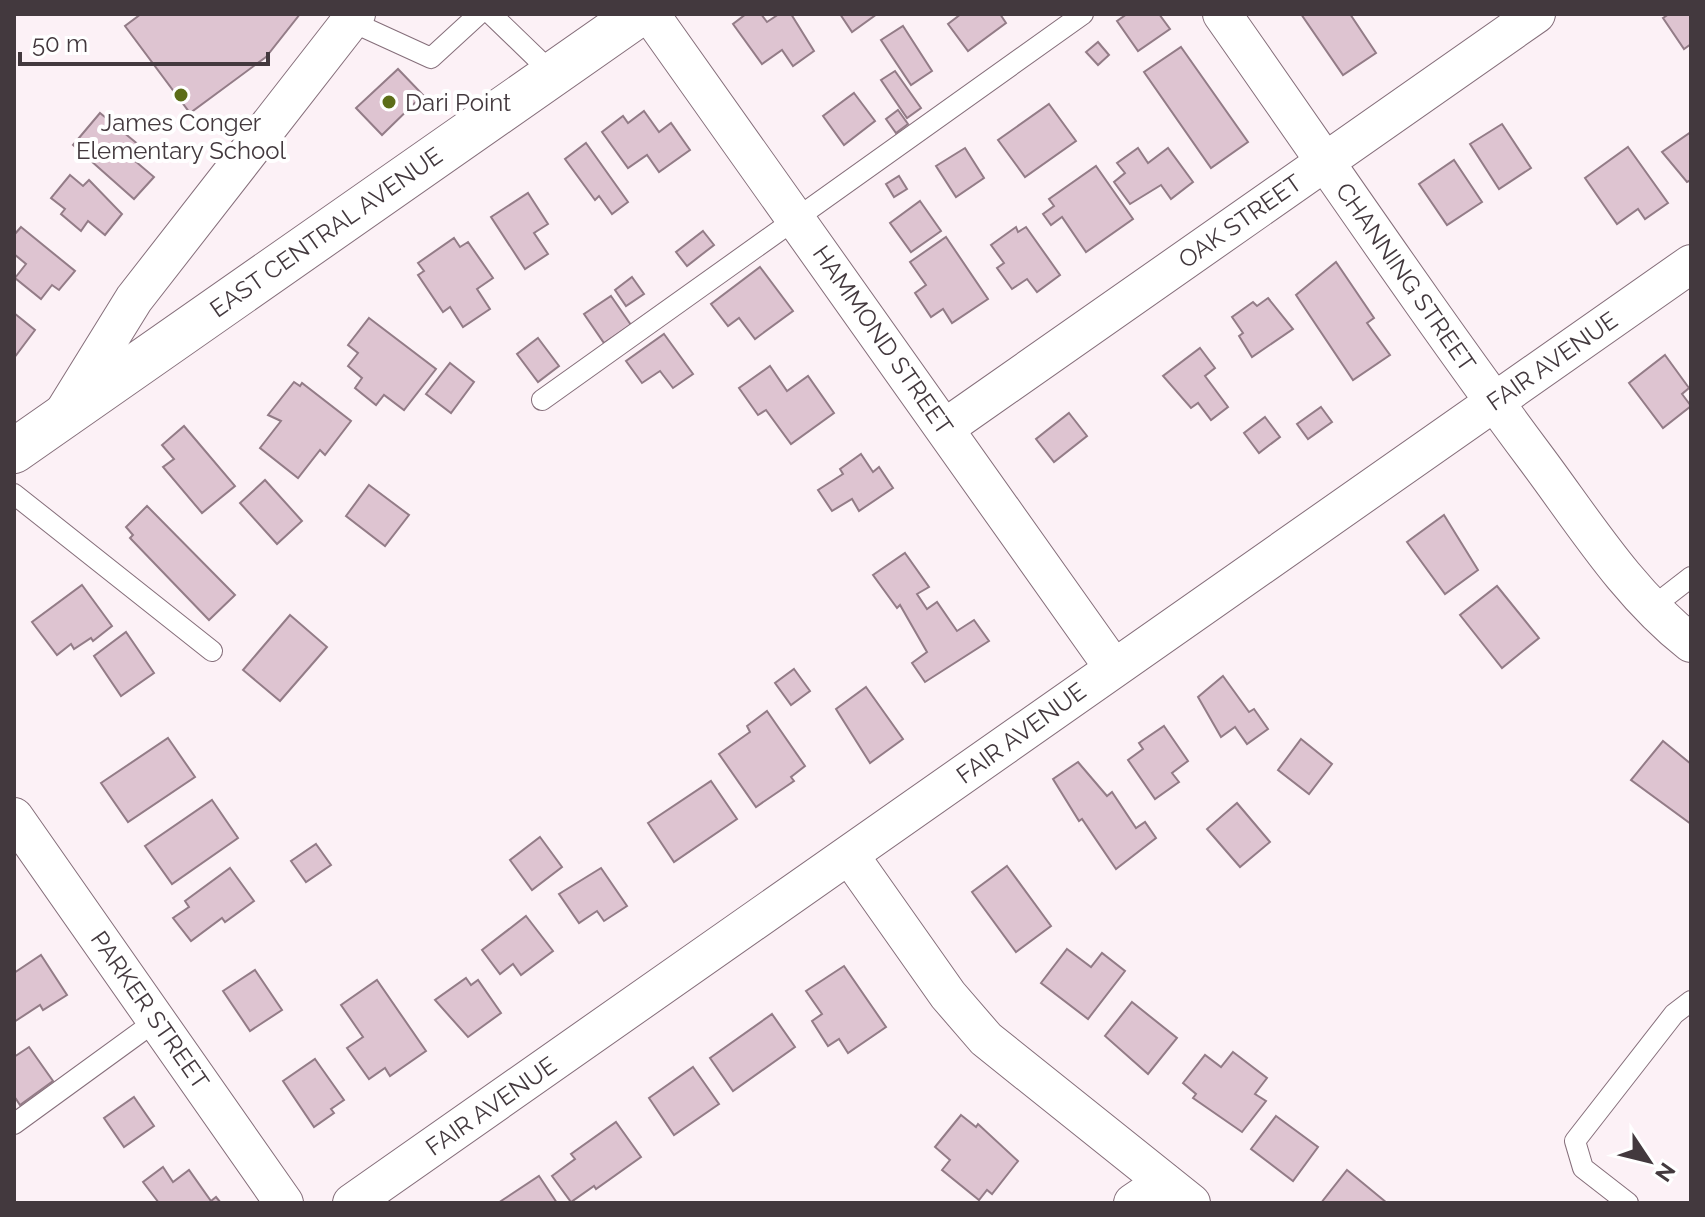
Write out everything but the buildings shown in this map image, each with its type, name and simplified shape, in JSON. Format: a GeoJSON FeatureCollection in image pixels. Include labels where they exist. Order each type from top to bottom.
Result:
{"type":"FeatureCollection","features":[{"type":"Feature","properties":{"kind":"main road","name":"EAST CENTRAL AVENUE"},"geometry":{"type":"LineString","coordinates":[[14,451],[639,14]]}},
{"type":"Feature","properties":{"kind":"street","name":"HAMMOND STREET"},"geometry":{"type":"LineString","coordinates":[[650,14],[1113,667]]}},
{"type":"Feature","properties":{"kind":"street","name":"CHANNING STREET"},"geometry":{"type":"LineString","coordinates":[[1222,14],[1494,402],[1651,608],[1691,643]]}},
{"type":"Feature","properties":{"kind":"street","name":"OAK STREET"},"geometry":{"type":"LineString","coordinates":[[945,428],[1536,14]]}},
{"type":"Feature","properties":{"kind":"street"},"geometry":{"type":"LineString","coordinates":[[59,419],[134,299],[353,18]]}},
{"type":"Feature","properties":{"kind":"street","name":"FAIR AVENUE"},"geometry":{"type":"LineString","coordinates":[[352,1203],[1691,264]]}},
{"type":"Feature","properties":{"kind":"street","name":"PARKER STREET"},"geometry":{"type":"LineString","coordinates":[[14,817],[284,1203]]}},
{"type":"Feature","properties":{"kind":"street"},"geometry":{"type":"LineString","coordinates":[[850,856],[948,995],[986,1039],[1177,1192]]}},
{"type":"Feature","properties":{"kind":"street"},"geometry":{"type":"LineString","coordinates":[[1133,1203],[1177,1192]]}},
{"type":"Feature","properties":{"kind":"lane"},"geometry":{"type":"LineString","coordinates":[[353,18],[431,58],[479,14]]}},
{"type":"Feature","properties":{"kind":"lane"},"geometry":{"type":"LineString","coordinates":[[491,14],[553,74]]}},
{"type":"Feature","properties":{"kind":"lane"},"geometry":{"type":"LineString","coordinates":[[542,400],[1083,14]]}},
{"type":"Feature","properties":{"kind":"lane"},"geometry":{"type":"LineString","coordinates":[[14,494],[212,651]]}},
{"type":"Feature","properties":{"kind":"lane"},"geometry":{"type":"LineString","coordinates":[[1651,608],[1691,577]]}},
{"type":"Feature","properties":{"kind":"lane"},"geometry":{"type":"LineString","coordinates":[[1628,1203],[1583,1168],[1575,1141],[1674,1014],[1691,1001]]}},
{"type":"Feature","properties":{"kind":"lane"},"geometry":{"type":"LineString","coordinates":[[14,1124],[157,1020]]}},
{"type":"Feature","properties":{"kind":"place","name":"James Conger Elementary School"},"geometry":{"type":"Point","coordinates":[181,95]}},
{"type":"Feature","properties":{"kind":"place","name":"Dari Point"},"geometry":{"type":"Point","coordinates":[389,102]}}]}
